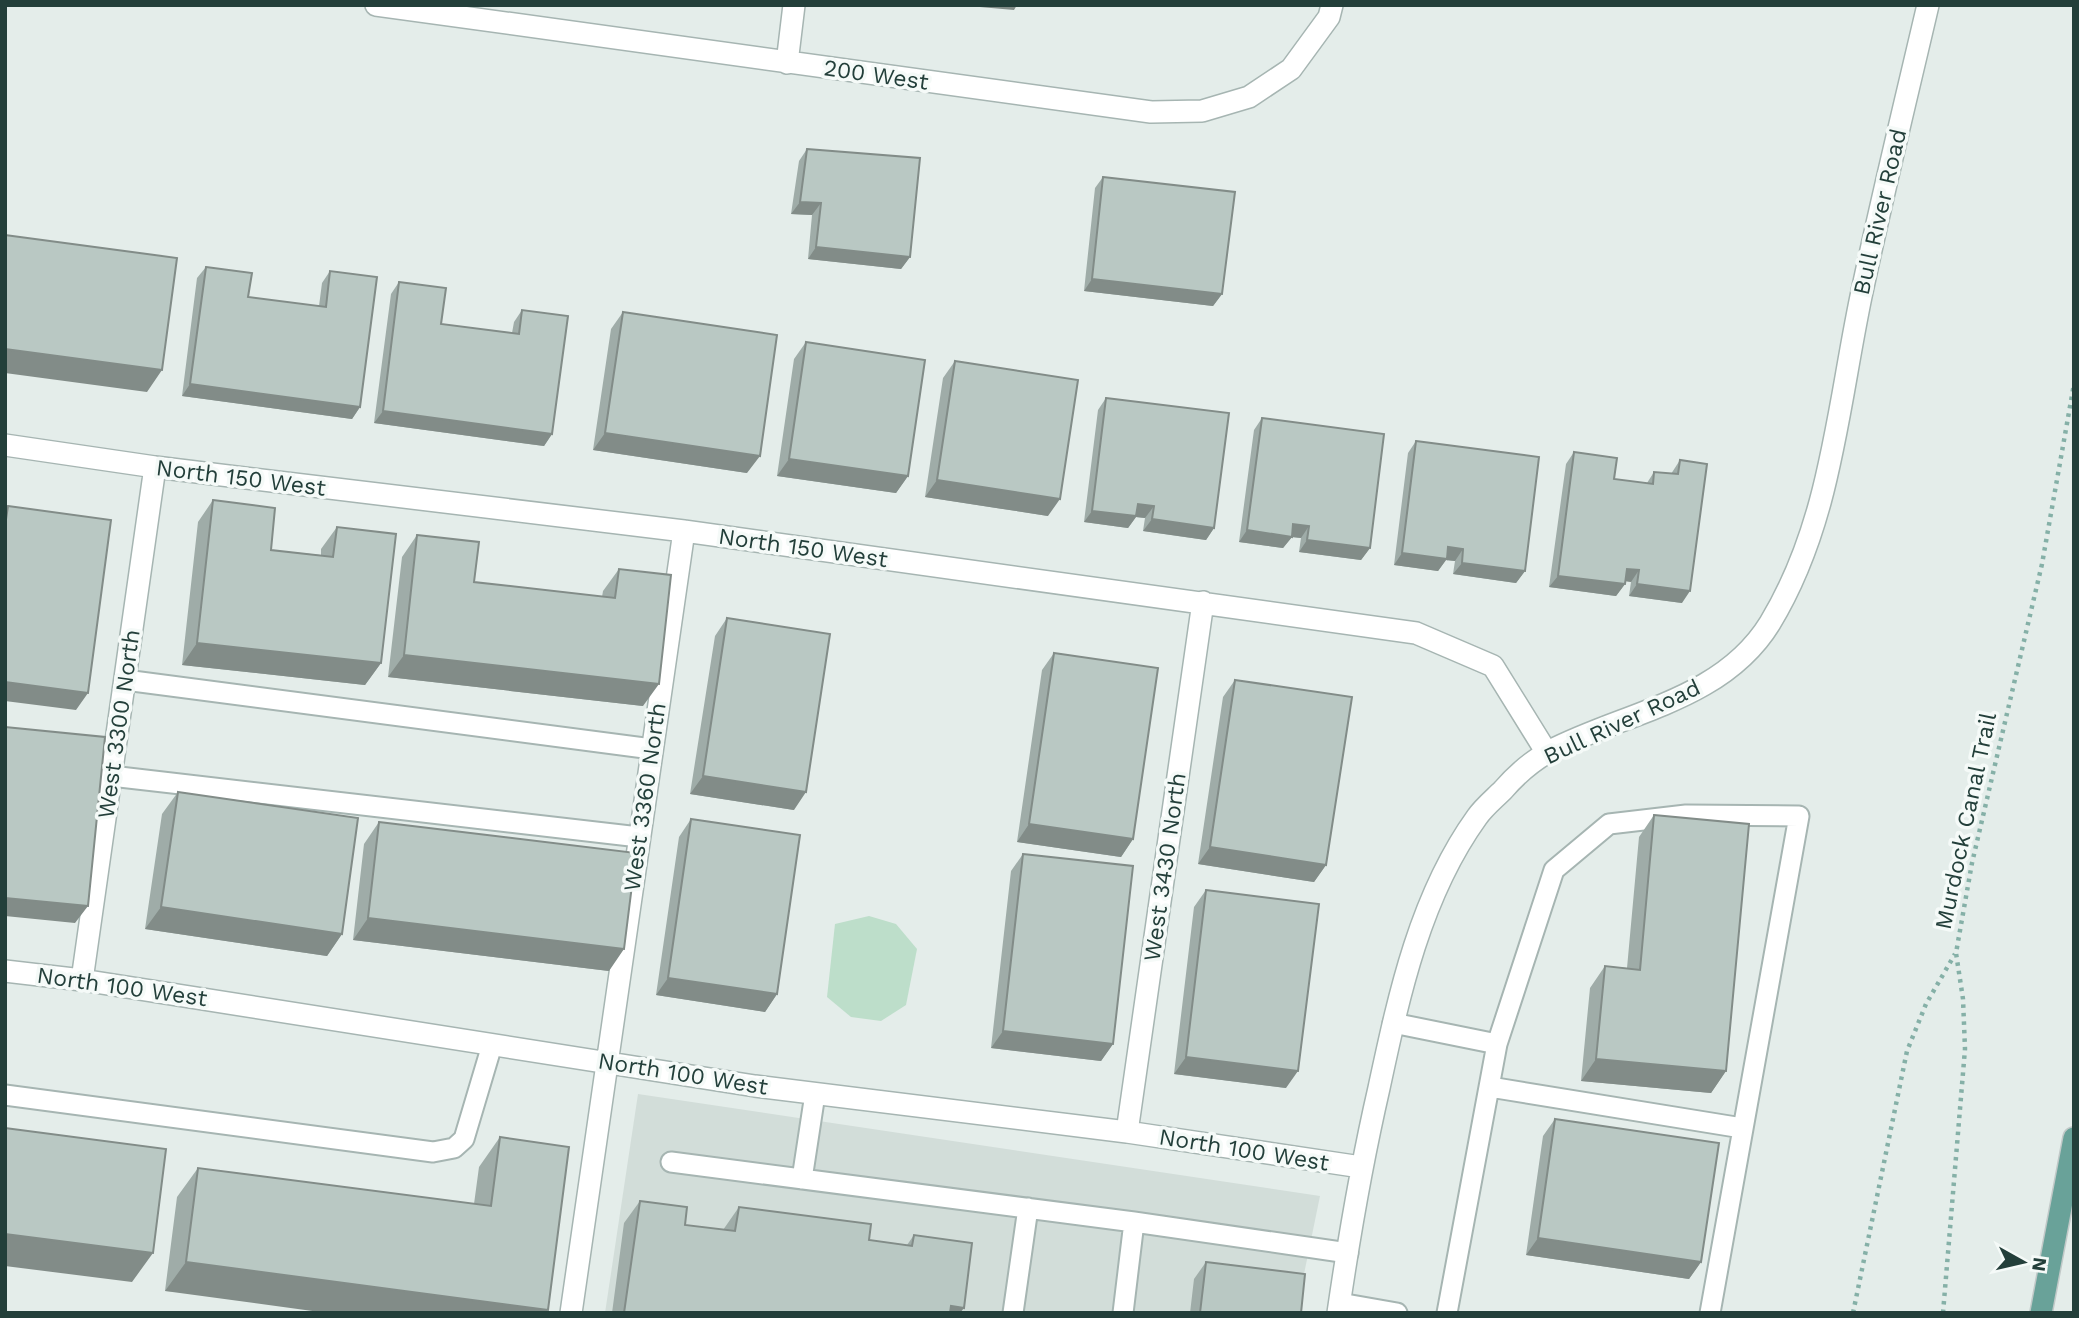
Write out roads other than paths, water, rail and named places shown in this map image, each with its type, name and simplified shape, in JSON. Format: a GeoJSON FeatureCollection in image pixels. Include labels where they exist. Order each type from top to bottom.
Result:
{"type":"FeatureCollection","features":[{"type":"Feature","properties":{"kind":"main road"},"geometry":{"type":"LineString","coordinates":[[2041,1313],[2074,1138]]}},
{"type":"Feature","properties":{"kind":"street","name":"200 West"},"geometry":{"type":"LineString","coordinates":[[376,5],[1151,112],[1202,111],[1250,97],[1290,69],[1329,17],[1332,5]]}},
{"type":"Feature","properties":{"kind":"street"},"geometry":{"type":"LineString","coordinates":[[787,63],[794,5]]}},
{"type":"Feature","properties":{"kind":"street","name":"Bull River Road"},"geometry":{"type":"LineString","coordinates":[[1339,1308],[1361,1167],[1412,951],[1444,874],[1478,816],[1516,775],[1547,753],[1702,687],[1738,661],[1760,636],[1794,580],[1815,524],[1833,453],[1862,288],[1928,5]]}},
{"type":"Feature","properties":{"kind":"street","name":"North 150 West"},"geometry":{"type":"LineString","coordinates":[[5,445],[155,467],[684,531],[1416,633],[1493,666],[1547,753]]}},
{"type":"Feature","properties":{"kind":"street","name":"West 3300 North"},"geometry":{"type":"LineString","coordinates":[[82,980],[155,467]]}},
{"type":"Feature","properties":{"kind":"street","name":"West 3360 North"},"geometry":{"type":"LineString","coordinates":[[570,1313],[684,531]]}},
{"type":"Feature","properties":{"kind":"street","name":"West 3430 North"},"geometry":{"type":"LineString","coordinates":[[1127,1132],[1203,602]]}},
{"type":"Feature","properties":{"kind":"street","name":"North 100 West"},"geometry":{"type":"LineString","coordinates":[[5,971],[82,980],[815,1094],[1127,1132],[1361,1167]]}},
{"type":"Feature","properties":{"kind":"lane"},"geometry":{"type":"LineString","coordinates":[[125,680],[652,749]]}},
{"type":"Feature","properties":{"kind":"lane"},"geometry":{"type":"LineString","coordinates":[[111,776],[639,838]]}},
{"type":"Feature","properties":{"kind":"lane"},"geometry":{"type":"LineString","coordinates":[[1447,1313],[1497,1044],[1554,870],[1609,824],[1686,815],[1799,816],[1710,1313]]}},
{"type":"Feature","properties":{"kind":"lane"},"geometry":{"type":"LineString","coordinates":[[1393,1023],[1497,1044]]}},
{"type":"Feature","properties":{"kind":"lane"},"geometry":{"type":"LineString","coordinates":[[5,1095],[433,1152],[454,1148],[464,1139],[492,1045]]}},
{"type":"Feature","properties":{"kind":"lane"},"geometry":{"type":"LineString","coordinates":[[1490,1087],[1742,1128]]}},
{"type":"Feature","properties":{"kind":"lane"},"geometry":{"type":"LineString","coordinates":[[802,1179],[815,1094]]}},
{"type":"Feature","properties":{"kind":"lane"},"geometry":{"type":"LineString","coordinates":[[671,1162],[1348,1252]]}},
{"type":"Feature","properties":{"kind":"lane"},"geometry":{"type":"LineString","coordinates":[[1013,1313],[1028,1208]]}},
{"type":"Feature","properties":{"kind":"lane"},"geometry":{"type":"LineString","coordinates":[[1123,1313],[1134,1222]]}},
{"type":"Feature","properties":{"kind":"lane"},"geometry":{"type":"LineString","coordinates":[[1339,1308],[1397,1313]]}}]}
